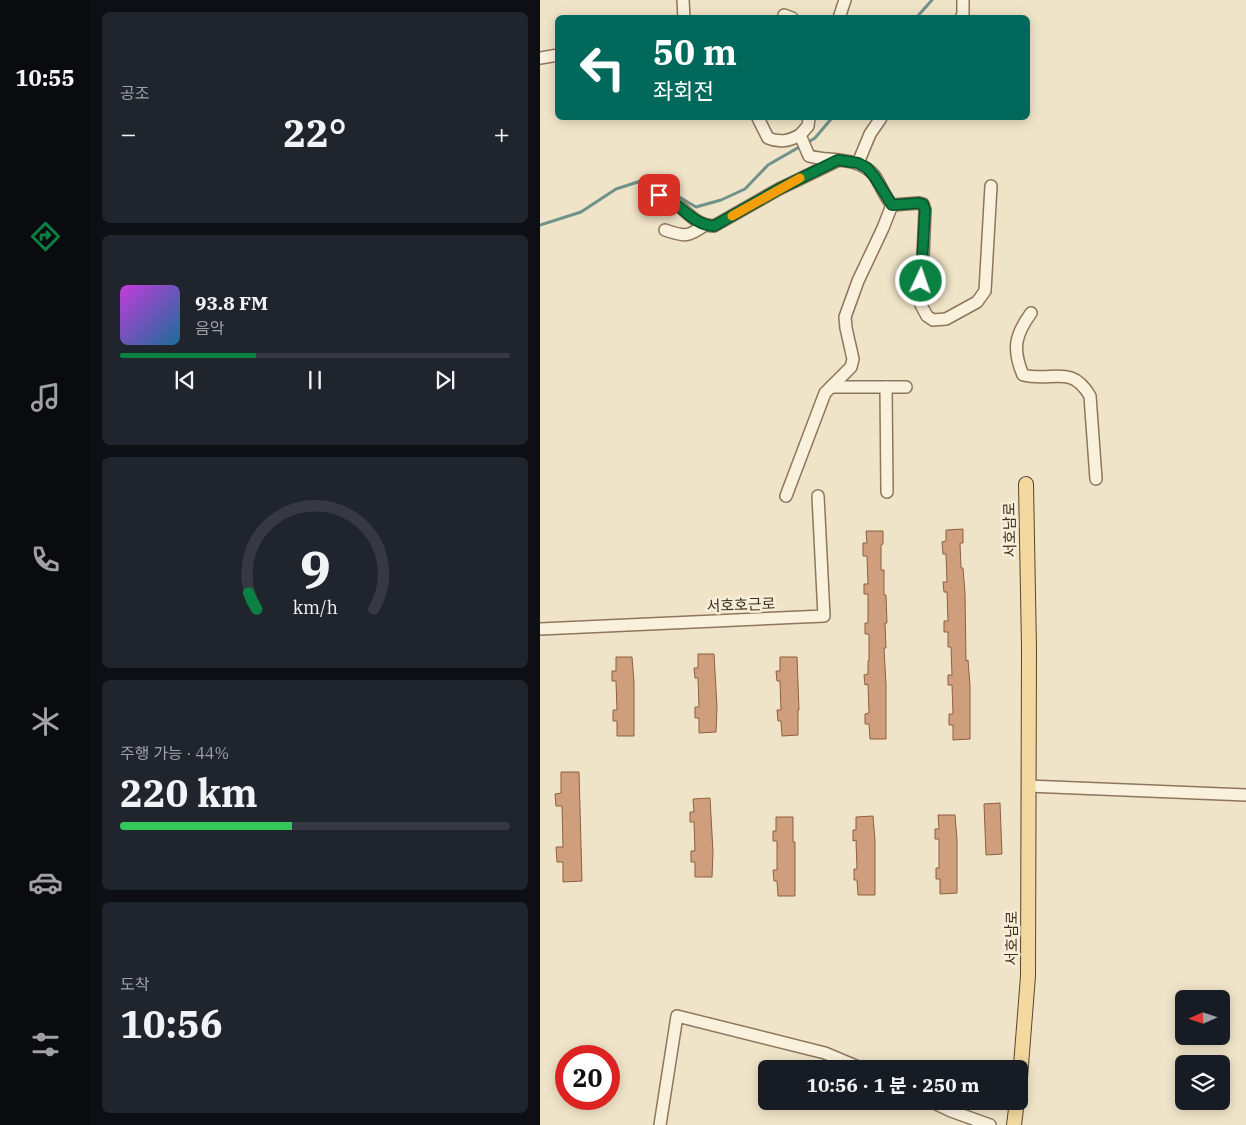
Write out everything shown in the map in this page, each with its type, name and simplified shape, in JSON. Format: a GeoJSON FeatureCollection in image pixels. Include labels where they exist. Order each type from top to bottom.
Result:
{"type":"FeatureCollection","features":[{"type":"Feature","properties":{"kind":"main road","name":"서호남로"},"geometry":{"type":"LineString","coordinates":[[1021,1060],[1028,976],[1029,648],[1026,484]]}},
{"type":"Feature","properties":{"kind":"main road"},"geometry":{"type":"LineString","coordinates":[[1014,1125],[1016,1110]]}},
{"type":"Feature","properties":{"kind":"street"},"geometry":{"type":"LineString","coordinates":[[683,0],[684,15]]}},
{"type":"Feature","properties":{"kind":"street"},"geometry":{"type":"LineString","coordinates":[[840,15],[845,0]]}},
{"type":"Feature","properties":{"kind":"street"},"geometry":{"type":"LineString","coordinates":[[962,15],[963,0]]}},
{"type":"Feature","properties":{"kind":"street"},"geometry":{"type":"LineString","coordinates":[[540,58],[555,56]]}},
{"type":"Feature","properties":{"kind":"street"},"geometry":{"type":"LineString","coordinates":[[759,120],[768,138],[775,141],[789,140],[801,136],[808,126],[809,120]]}},
{"type":"Feature","properties":{"kind":"street"},"geometry":{"type":"LineString","coordinates":[[858,163],[870,134],[879,120]]}},
{"type":"Feature","properties":{"kind":"street"},"geometry":{"type":"LineString","coordinates":[[801,136],[809,156],[858,163],[867,168],[892,205]]}},
{"type":"Feature","properties":{"kind":"street"},"geometry":{"type":"LineString","coordinates":[[646,197],[659,195],[666,197],[698,223],[705,226],[714,226],[779,189],[838,160]]}},
{"type":"Feature","properties":{"kind":"street"},"geometry":{"type":"LineString","coordinates":[[892,205],[923,204],[925,210],[921,306],[932,320],[946,319],[977,302],[985,291],[990,186]]}},
{"type":"Feature","properties":{"kind":"street"},"geometry":{"type":"LineString","coordinates":[[786,496],[825,393],[851,367],[853,359],[845,316],[858,280],[892,205]]}},
{"type":"Feature","properties":{"kind":"street"},"geometry":{"type":"LineString","coordinates":[[665,230],[679,235],[692,235],[705,226]]}},
{"type":"Feature","properties":{"kind":"street"},"geometry":{"type":"LineString","coordinates":[[1031,312],[1021,327],[1016,340],[1016,359],[1023,375],[1068,376],[1077,379],[1083,384],[1090,396],[1096,479]]}},
{"type":"Feature","properties":{"kind":"street"},"geometry":{"type":"LineString","coordinates":[[831,387],[906,386]]}},
{"type":"Feature","properties":{"kind":"street"},"geometry":{"type":"LineString","coordinates":[[886,387],[887,492]]}},
{"type":"Feature","properties":{"kind":"street","name":"서호호근로"},"geometry":{"type":"LineString","coordinates":[[540,629],[824,616],[818,496]]}},
{"type":"Feature","properties":{"kind":"street"},"geometry":{"type":"LineString","coordinates":[[1028,786],[1246,795]]}},
{"type":"Feature","properties":{"kind":"street"},"geometry":{"type":"LineString","coordinates":[[660,1125],[677,1016],[825,1053],[842,1060]]}},
{"type":"Feature","properties":{"kind":"street"},"geometry":{"type":"LineString","coordinates":[[949,1110],[990,1125]]}},
{"type":"Feature","properties":{"kind":"building"},"geometry":{"type":"Polygon","coordinates":[[[963,529],[963,543],[960,543],[965,593],[966,661],[968,660],[970,686],[970,739],[953,740],[953,725],[949,725],[949,714],[953,714],[952,685],[948,685],[948,675],[952,675],[951,647],[948,647],[948,632],[944,632],[944,621],[948,621],[947,592],[944,592],[943,582],[947,582],[946,554],[943,554],[942,542],[946,541],[946,530],[963,529]]]}},
{"type":"Feature","properties":{"kind":"building"},"geometry":{"type":"Polygon","coordinates":[[[866,531],[883,531],[881,570],[884,570],[887,623],[885,623],[886,648],[884,648],[886,739],[870,739],[869,724],[865,724],[865,714],[869,713],[868,684],[865,685],[864,675],[868,674],[869,661],[869,634],[865,634],[865,623],[868,623],[868,594],[864,594],[864,584],[868,584],[867,556],[863,556],[863,543],[867,543],[866,531]]]}},
{"type":"Feature","properties":{"kind":"building"},"geometry":{"type":"Polygon","coordinates":[[[698,654],[714,654],[717,707],[716,732],[699,733],[699,718],[695,718],[695,707],[699,707],[698,678],[695,678],[694,668],[698,668],[698,654]]]}},
{"type":"Feature","properties":{"kind":"building"},"geometry":{"type":"Polygon","coordinates":[[[616,657],[632,657],[634,736],[617,736],[617,721],[613,721],[613,710],[617,710],[616,681],[612,681],[612,671],[616,671],[616,657]]]}},
{"type":"Feature","properties":{"kind":"building"},"geometry":{"type":"Polygon","coordinates":[[[780,657],[797,657],[798,735],[782,736],[781,721],[778,721],[777,710],[781,710],[780,681],[777,681],[776,671],[780,671],[780,657]]]}},
{"type":"Feature","properties":{"kind":"building"},"geometry":{"type":"Polygon","coordinates":[[[561,772],[579,772],[582,881],[563,882],[563,862],[557,862],[556,847],[563,847],[562,806],[556,806],[555,794],[561,793],[561,772]]]}},
{"type":"Feature","properties":{"kind":"building"},"geometry":{"type":"Polygon","coordinates":[[[710,798],[713,852],[712,877],[695,877],[695,862],[691,862],[691,851],[695,851],[694,822],[690,822],[690,812],[694,812],[693,799],[710,798]]]}},
{"type":"Feature","properties":{"kind":"building"},"geometry":{"type":"Polygon","coordinates":[[[1000,803],[1002,854],[986,855],[984,804],[1000,803]]]}},
{"type":"Feature","properties":{"kind":"building"},"geometry":{"type":"Polygon","coordinates":[[[938,815],[955,815],[957,893],[940,894],[940,879],[936,879],[936,868],[939,868],[939,839],[935,839],[935,829],[939,829],[938,815]]]}},
{"type":"Feature","properties":{"kind":"building"},"geometry":{"type":"Polygon","coordinates":[[[873,816],[875,895],[858,895],[857,880],[854,880],[854,869],[857,869],[856,840],[853,841],[853,830],[856,830],[856,817],[873,816]]]}},
{"type":"Feature","properties":{"kind":"building"},"geometry":{"type":"Polygon","coordinates":[[[776,817],[793,817],[795,896],[778,896],[777,881],[774,881],[773,870],[777,870],[777,841],[773,841],[773,831],[776,831],[776,817]]]}},
{"type":"Feature","properties":{"kind":"waterway"},"geometry":{"type":"LineString","coordinates":[[919,15],[932,0]]}},
{"type":"Feature","properties":{"kind":"waterway"},"geometry":{"type":"LineString","coordinates":[[807,143],[815,138],[830,120]]}},
{"type":"Feature","properties":{"kind":"waterway"},"geometry":{"type":"LineString","coordinates":[[540,225],[581,212],[616,189],[644,180],[659,185],[696,207],[721,200],[745,189],[768,165],[801,146]]}},
{"type":"Feature","properties":{"kind":"slow traffic"},"geometry":{"type":"LineString","coordinates":[[732,216],[800,178]]}},
{"type":"Feature","properties":{"kind":"route"},"geometry":{"type":"LineString","coordinates":[[659,195],[671,200],[698,223],[705,226],[714,226],[779,189],[838,160],[858,163],[867,168],[874,176],[887,200],[892,205],[923,204],[925,210],[921,281]]}}]}
